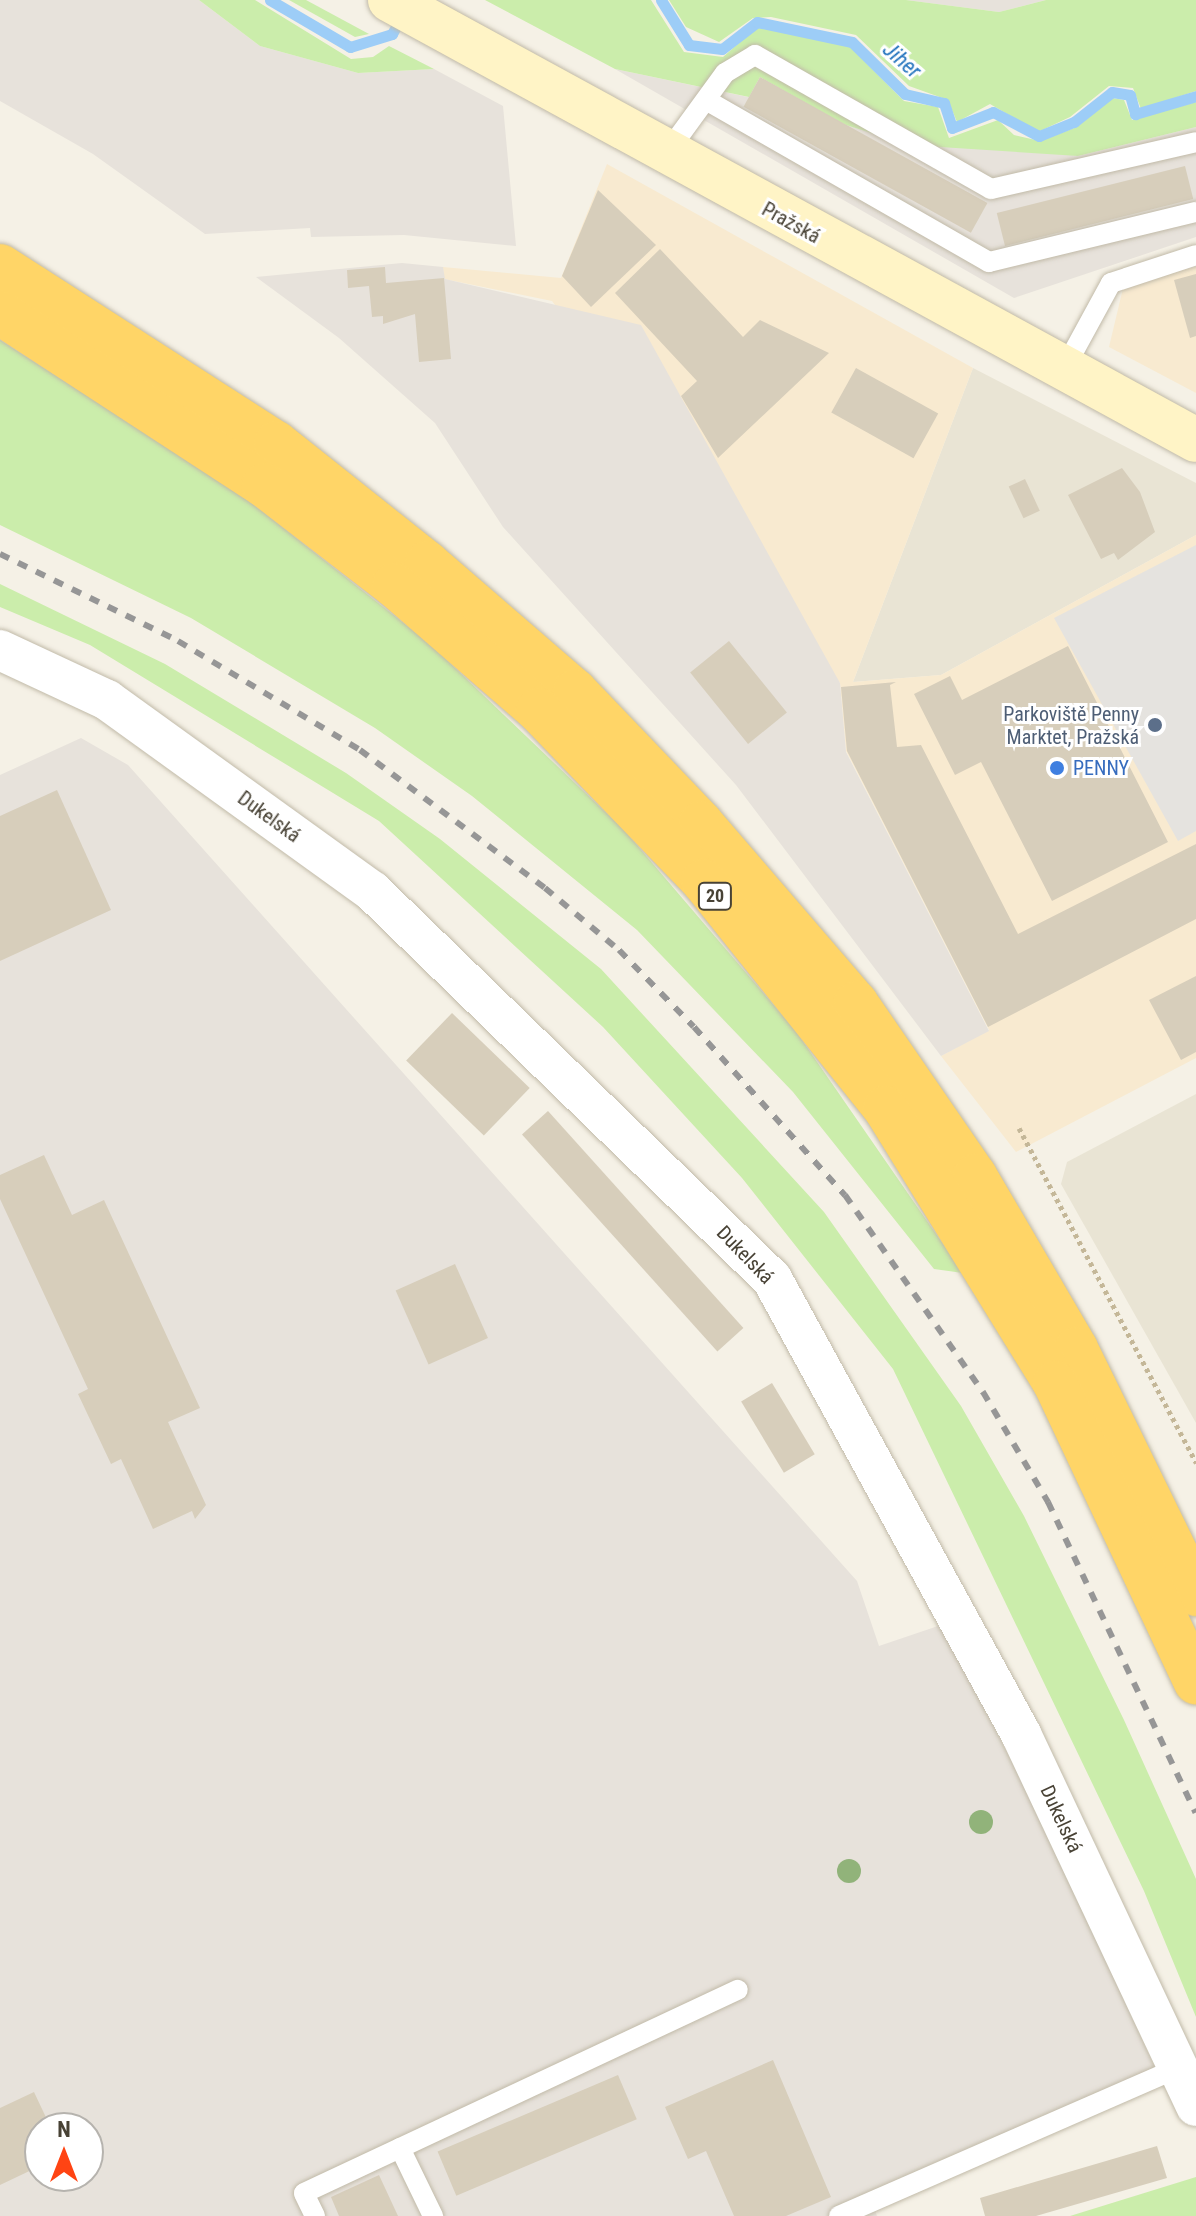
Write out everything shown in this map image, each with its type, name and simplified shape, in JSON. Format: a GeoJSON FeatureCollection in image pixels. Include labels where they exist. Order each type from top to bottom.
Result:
{"type":"FeatureCollection","features":[{"type":"Feature","properties":{"kind":"highway","name":"20"},"geometry":{"type":"LineString","coordinates":[[0,266],[276,443],[427,563],[575,691],[701,823],[856,1003],[975,1176],[1076,1349],[1196,1594]]}},
{"type":"Feature","properties":{"kind":"highway","name":"20"},"geometry":{"type":"LineString","coordinates":[[0,313],[264,485],[394,585],[538,710],[703,881],[885,1108],[1055,1383],[1196,1683]]}},
{"type":"Feature","properties":{"kind":"street","name":"Pražská"},"geometry":{"type":"LineString","coordinates":[[390,0],[1063,371],[1196,440]]}},
{"type":"Feature","properties":{"kind":"street","name":"Dukelská"},"geometry":{"type":"LineString","coordinates":[[0,650],[107,700],[372,891],[772,1279],[1021,1734],[1196,2106]]}},
{"type":"Feature","properties":{"kind":"lane"},"geometry":{"type":"LineString","coordinates":[[666,154],[725,73],[755,55],[991,189],[1196,142]]}},
{"type":"Feature","properties":{"kind":"lane"},"geometry":{"type":"LineString","coordinates":[[706,100],[989,262],[1196,212]]}},
{"type":"Feature","properties":{"kind":"lane"},"geometry":{"type":"LineString","coordinates":[[1063,371],[1111,283],[1196,255]]}},
{"type":"Feature","properties":{"kind":"lane"},"geometry":{"type":"LineString","coordinates":[[315,2216],[304,2193],[738,1990]]}},
{"type":"Feature","properties":{"kind":"lane"},"geometry":{"type":"LineString","coordinates":[[839,2216],[1178,2068]]}},
{"type":"Feature","properties":{"kind":"lane"},"geometry":{"type":"LineString","coordinates":[[400,2148],[433,2216]]}},
{"type":"Feature","properties":{"kind":"path"},"geometry":{"type":"LineString","coordinates":[[1019,1128],[1196,1463]]}},
{"type":"Feature","properties":{"kind":"shaded area"},"geometry":{"type":"Polygon","coordinates":[[[0,0],[199,0],[260,46],[358,73],[434,69],[503,106],[516,246],[404,235],[311,237],[310,228],[205,234],[93,154],[0,101],[0,0]]]}},
{"type":"Feature","properties":{"kind":"shaded area"},"geometry":{"type":"Polygon","coordinates":[[[906,0],[1046,0],[999,12],[906,0]]]}},
{"type":"Feature","properties":{"kind":"shaded area"},"geometry":{"type":"Polygon","coordinates":[[[615,69],[748,97],[760,77],[843,124],[1078,156],[1196,127],[1196,237],[1014,298],[615,69]]]}},
{"type":"Feature","properties":{"kind":"shaded area"},"geometry":{"type":"Polygon","coordinates":[[[607,164],[973,368],[853,682],[941,675],[1196,535],[1196,1058],[1016,1152],[941,1056],[989,1030],[846,751],[840,683],[552,301],[444,279],[443,267],[561,278],[607,164]]]}},
{"type":"Feature","properties":{"kind":"shaded area"},"geometry":{"type":"Polygon","coordinates":[[[402,263],[443,267],[445,279],[641,325],[840,683],[846,752],[989,1031],[941,1056],[736,785],[503,527],[435,423],[339,338],[256,277],[402,263]]]}},
{"type":"Feature","properties":{"kind":"shaded area"},"geometry":{"type":"Polygon","coordinates":[[[1196,267],[1196,393],[1109,347],[1125,280],[1196,267]]]}},
{"type":"Feature","properties":{"kind":"shaded area"},"geometry":{"type":"Polygon","coordinates":[[[973,368],[1196,483],[1196,535],[941,675],[853,682],[973,368]]]}},
{"type":"Feature","properties":{"kind":"shaded area","name":"Parkoviště Penny Marktet, Pražská"},"geometry":{"type":"Polygon","coordinates":[[[1196,545],[1196,831],[1178,841],[1054,618],[1196,545]]]}},
{"type":"Feature","properties":{"kind":"shaded area"},"geometry":{"type":"Polygon","coordinates":[[[81,738],[128,765],[857,1581],[879,1646],[941,1625],[1037,1810],[1161,2081],[875,2210],[877,2216],[0,2216],[0,775],[81,738]]]}},
{"type":"Feature","properties":{"kind":"shaded area"},"geometry":{"type":"Polygon","coordinates":[[[1196,1094],[1196,1423],[1061,1184],[1067,1162],[1196,1094]]]}},
{"type":"Feature","properties":{"kind":"green space"},"geometry":{"type":"Polygon","coordinates":[[[199,0],[255,0],[351,59],[373,57],[389,46],[434,69],[358,73],[260,46],[199,0]]]}},
{"type":"Feature","properties":{"kind":"green space"},"geometry":{"type":"Polygon","coordinates":[[[289,0],[306,0],[369,34],[355,37],[289,0]]]}},
{"type":"Feature","properties":{"kind":"green space"},"geometry":{"type":"Polygon","coordinates":[[[485,0],[651,0],[684,52],[723,57],[757,27],[848,45],[904,101],[938,107],[949,138],[998,120],[1014,135],[1040,141],[1077,127],[1112,98],[1124,100],[1132,120],[1196,102],[1196,127],[1078,156],[909,145],[843,124],[760,77],[749,97],[615,69],[485,0]]]}},
{"type":"Feature","properties":{"kind":"green space"},"geometry":{"type":"Polygon","coordinates":[[[669,0],[906,0],[999,12],[1046,0],[1196,0],[1196,91],[1141,109],[1133,88],[1109,86],[1070,117],[1038,132],[990,104],[957,122],[948,100],[909,86],[856,35],[771,17],[753,18],[719,42],[686,27],[669,0]]]}},
{"type":"Feature","properties":{"kind":"green space"},"geometry":{"type":"Polygon","coordinates":[[[0,340],[238,492],[430,644],[624,830],[795,1030],[963,1273],[934,1269],[793,1092],[637,930],[472,796],[375,728],[191,618],[0,525],[0,340]]]}},
{"type":"Feature","properties":{"kind":"green space"},"geometry":{"type":"Polygon","coordinates":[[[0,584],[165,664],[346,773],[440,839],[601,969],[824,1212],[961,1406],[1024,1516],[1124,1720],[1196,1879],[1196,2017],[1144,1891],[893,1369],[742,1178],[603,1027],[379,821],[90,645],[0,607],[0,584]]]}},
{"type":"Feature","properties":{"kind":"green space"},"geometry":{"type":"Polygon","coordinates":[[[1196,2177],[1196,2216],[1070,2216],[1196,2177]]]}},
{"type":"Feature","properties":{"kind":"building"},"geometry":{"type":"Polygon","coordinates":[[[760,77],[987,203],[971,233],[744,107],[760,77]]]}},
{"type":"Feature","properties":{"kind":"building"},"geometry":{"type":"Polygon","coordinates":[[[1185,166],[1193,199],[1005,246],[997,213],[1185,166]]]}},
{"type":"Feature","properties":{"kind":"building"},"geometry":{"type":"Polygon","coordinates":[[[598,190],[656,245],[591,307],[562,276],[598,190]]]}},
{"type":"Feature","properties":{"kind":"building"},"geometry":{"type":"Polygon","coordinates":[[[660,249],[743,337],[760,320],[829,353],[718,458],[681,396],[697,381],[615,293],[660,249]]]}},
{"type":"Feature","properties":{"kind":"building"},"geometry":{"type":"Polygon","coordinates":[[[385,267],[386,283],[444,278],[451,359],[419,362],[415,314],[383,324],[383,316],[372,317],[369,286],[348,288],[347,270],[385,267]]]}},
{"type":"Feature","properties":{"kind":"building"},"geometry":{"type":"Polygon","coordinates":[[[1196,274],[1196,336],[1190,338],[1174,280],[1196,274]]]}},
{"type":"Feature","properties":{"kind":"building"},"geometry":{"type":"Polygon","coordinates":[[[856,368],[938,414],[913,458],[831,413],[856,368]]]}},
{"type":"Feature","properties":{"kind":"building"},"geometry":{"type":"Polygon","coordinates":[[[1122,468],[1140,492],[1155,532],[1118,560],[1114,553],[1101,559],[1068,495],[1122,468]]]}},
{"type":"Feature","properties":{"kind":"building"},"geometry":{"type":"Polygon","coordinates":[[[1025,479],[1040,511],[1023,518],[1009,487],[1025,479]]]}},
{"type":"Feature","properties":{"kind":"building"},"geometry":{"type":"Polygon","coordinates":[[[729,641],[787,712],[748,744],[690,672],[729,641]]]}},
{"type":"Feature","properties":{"kind":"building","name":"PENNY"},"geometry":{"type":"Polygon","coordinates":[[[1068,646],[1168,842],[1052,901],[981,762],[955,775],[914,694],[950,676],[962,700],[1068,646]]]}},
{"type":"Feature","properties":{"kind":"building"},"geometry":{"type":"Polygon","coordinates":[[[896,682],[890,685],[897,747],[921,745],[1018,934],[1196,844],[1196,919],[988,1027],[847,751],[841,687],[896,682]]]}},
{"type":"Feature","properties":{"kind":"building"},"geometry":{"type":"Polygon","coordinates":[[[57,790],[111,910],[0,961],[0,816],[57,790]]]}},
{"type":"Feature","properties":{"kind":"building"},"geometry":{"type":"Polygon","coordinates":[[[1196,976],[1196,1052],[1181,1060],[1149,1000],[1196,976]]]}},
{"type":"Feature","properties":{"kind":"building"},"geometry":{"type":"Polygon","coordinates":[[[452,1013],[530,1088],[484,1135],[406,1060],[452,1013]]]}},
{"type":"Feature","properties":{"kind":"building"},"geometry":{"type":"Polygon","coordinates":[[[548,1111],[743,1328],[717,1351],[522,1134],[548,1111]]]}},
{"type":"Feature","properties":{"kind":"building"},"geometry":{"type":"Polygon","coordinates":[[[44,1155],[72,1215],[104,1200],[200,1408],[168,1422],[206,1505],[195,1519],[192,1511],[153,1529],[121,1459],[111,1464],[78,1394],[88,1389],[0,1199],[0,1175],[44,1155]]]}},
{"type":"Feature","properties":{"kind":"building"},"geometry":{"type":"Polygon","coordinates":[[[455,1264],[488,1338],[429,1364],[396,1290],[455,1264]]]}},
{"type":"Feature","properties":{"kind":"building"},"geometry":{"type":"Polygon","coordinates":[[[772,1383],[815,1454],[784,1473],[741,1402],[772,1383]]]}},
{"type":"Feature","properties":{"kind":"building"},"geometry":{"type":"Polygon","coordinates":[[[773,2060],[831,2197],[786,2216],[734,2216],[706,2151],[688,2159],[665,2107],[773,2060]]]}},
{"type":"Feature","properties":{"kind":"building"},"geometry":{"type":"Polygon","coordinates":[[[618,2075],[637,2119],[456,2196],[438,2152],[618,2075]]]}},
{"type":"Feature","properties":{"kind":"building"},"geometry":{"type":"Polygon","coordinates":[[[34,2092],[43,2112],[24,2112],[24,2174],[0,2185],[0,2108],[34,2092]]]}},
{"type":"Feature","properties":{"kind":"building"},"geometry":{"type":"Polygon","coordinates":[[[1157,2146],[1167,2178],[1036,2216],[985,2216],[980,2198],[1157,2146]]]}},
{"type":"Feature","properties":{"kind":"building"},"geometry":{"type":"Polygon","coordinates":[[[379,2175],[398,2216],[339,2216],[331,2197],[379,2175]]]}},
{"type":"Feature","properties":{"kind":"waterway","name":"Jiher"},"geometry":{"type":"LineString","coordinates":[[270,0],[350,47],[392,34],[401,17]]}},
{"type":"Feature","properties":{"kind":"waterway","name":"Jiher"},"geometry":{"type":"LineString","coordinates":[[661,0],[689,45],[722,49],[757,22],[852,42],[905,94],[944,103],[952,128],[993,112],[1039,136],[1074,122],[1112,92],[1130,95],[1135,114],[1196,96]]}},
{"type":"Feature","properties":{"kind":"railway"},"geometry":{"type":"LineString","coordinates":[[0,554],[178,641],[360,750],[545,888],[619,950],[694,1027],[845,1195],[983,1392],[1048,1502],[1196,1813]]}},
{"type":"Feature","properties":{"kind":"place","name":"Parkoviště Penny Marktet, Pražská"},"geometry":{"type":"Point","coordinates":[1155,725]}},
{"type":"Feature","properties":{"kind":"place","name":"PENNY"},"geometry":{"type":"Point","coordinates":[1057,768]}}]}
